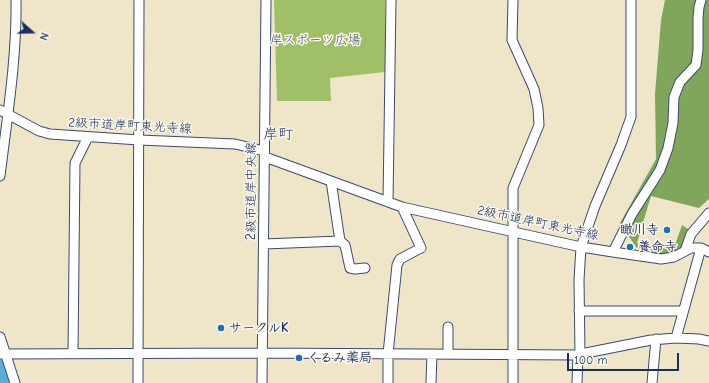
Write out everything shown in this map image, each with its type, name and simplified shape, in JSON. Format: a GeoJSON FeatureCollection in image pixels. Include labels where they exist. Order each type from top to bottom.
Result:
{"type":"FeatureCollection","features":[{"type":"Feature","properties":{"kind":"street"},"geometry":{"type":"LineString","coordinates":[[0,176],[4,112],[17,22],[16,0]]}},
{"type":"Feature","properties":{"kind":"street"},"geometry":{"type":"LineString","coordinates":[[138,383],[139,0]]}},
{"type":"Feature","properties":{"kind":"street","name":"2級市道岸中央線"},"geometry":{"type":"LineString","coordinates":[[262,383],[266,0]]}},
{"type":"Feature","properties":{"kind":"street"},"geometry":{"type":"LineString","coordinates":[[388,202],[391,0]]}},
{"type":"Feature","properties":{"kind":"street"},"geometry":{"type":"LineString","coordinates":[[513,0],[512,40],[534,89],[538,108],[539,125],[513,188],[513,383]]}},
{"type":"Feature","properties":{"kind":"street"},"geometry":{"type":"LineString","coordinates":[[577,383],[581,247],[595,206],[621,146],[631,117],[631,0]]}},
{"type":"Feature","properties":{"kind":"street","name":"2級市道岸町東光寺線"},"geometry":{"type":"LineString","coordinates":[[4,112],[39,131],[50,134],[235,144],[402,207],[513,233],[613,252],[632,214],[660,170],[668,148],[673,123],[674,97],[680,82],[696,65],[698,50],[698,18],[701,0]]}},
{"type":"Feature","properties":{"kind":"street"},"geometry":{"type":"LineString","coordinates":[[73,353],[75,163],[88,137]]}},
{"type":"Feature","properties":{"kind":"street"},"geometry":{"type":"LineString","coordinates":[[331,181],[340,241]]}},
{"type":"Feature","properties":{"kind":"street"},"geometry":{"type":"LineString","coordinates":[[388,383],[388,354],[397,266],[400,259],[421,248],[402,207]]}},
{"type":"Feature","properties":{"kind":"street"},"geometry":{"type":"LineString","coordinates":[[685,251],[691,234],[709,213]]}},
{"type":"Feature","properties":{"kind":"street"},"geometry":{"type":"LineString","coordinates":[[264,244],[340,241],[345,245],[350,268],[365,268]]}},
{"type":"Feature","properties":{"kind":"street"},"geometry":{"type":"LineString","coordinates":[[613,252],[661,259],[674,257],[691,248],[705,250],[683,311],[676,338]]}},
{"type":"Feature","properties":{"kind":"street"},"geometry":{"type":"LineString","coordinates":[[579,311],[683,311]]}},
{"type":"Feature","properties":{"kind":"street"},"geometry":{"type":"LineString","coordinates":[[448,326],[448,354]]}},
{"type":"Feature","properties":{"kind":"street"},"geometry":{"type":"LineString","coordinates":[[0,337],[3,354],[15,383]]}},
{"type":"Feature","properties":{"kind":"street"},"geometry":{"type":"LineString","coordinates":[[3,354],[579,354],[656,340],[676,338],[709,341]]}},
{"type":"Feature","properties":{"kind":"street"},"geometry":{"type":"LineString","coordinates":[[652,383],[656,340]]}},
{"type":"Feature","properties":{"kind":"street"},"geometry":{"type":"LineString","coordinates":[[431,383],[432,354]]}},
{"type":"Feature","properties":{"kind":"green space","name":"岸スポーツ広場"},"geometry":{"type":"Polygon","coordinates":[[[274,0],[385,0],[385,72],[330,78],[331,101],[277,101],[274,0]]]}},
{"type":"Feature","properties":{"kind":"green space"},"geometry":{"type":"Polygon","coordinates":[[[665,0],[709,0],[709,199],[699,208],[651,196],[637,243],[663,248],[676,242],[682,225],[691,231],[682,250],[665,256],[638,250],[620,223],[656,159],[655,94],[661,20],[665,0]]]}},
{"type":"Feature","properties":{"kind":"waterway"},"geometry":{"type":"LineString","coordinates":[[0,366],[4,383]]}},
{"type":"Feature","properties":{"kind":"place","name":"瞰川寺"},"geometry":{"type":"Point","coordinates":[667,230]}},
{"type":"Feature","properties":{"kind":"place","name":"養命寺"},"geometry":{"type":"Point","coordinates":[630,247]}},
{"type":"Feature","properties":{"kind":"place","name":"サークルK"},"geometry":{"type":"Point","coordinates":[221,328]}},
{"type":"Feature","properties":{"kind":"place","name":"くるみ薬局"},"geometry":{"type":"Point","coordinates":[299,358]}},
{"type":"Feature","properties":{"kind":"district","name":"岸町"},"geometry":{"type":"Point","coordinates":[278,135]}}]}
